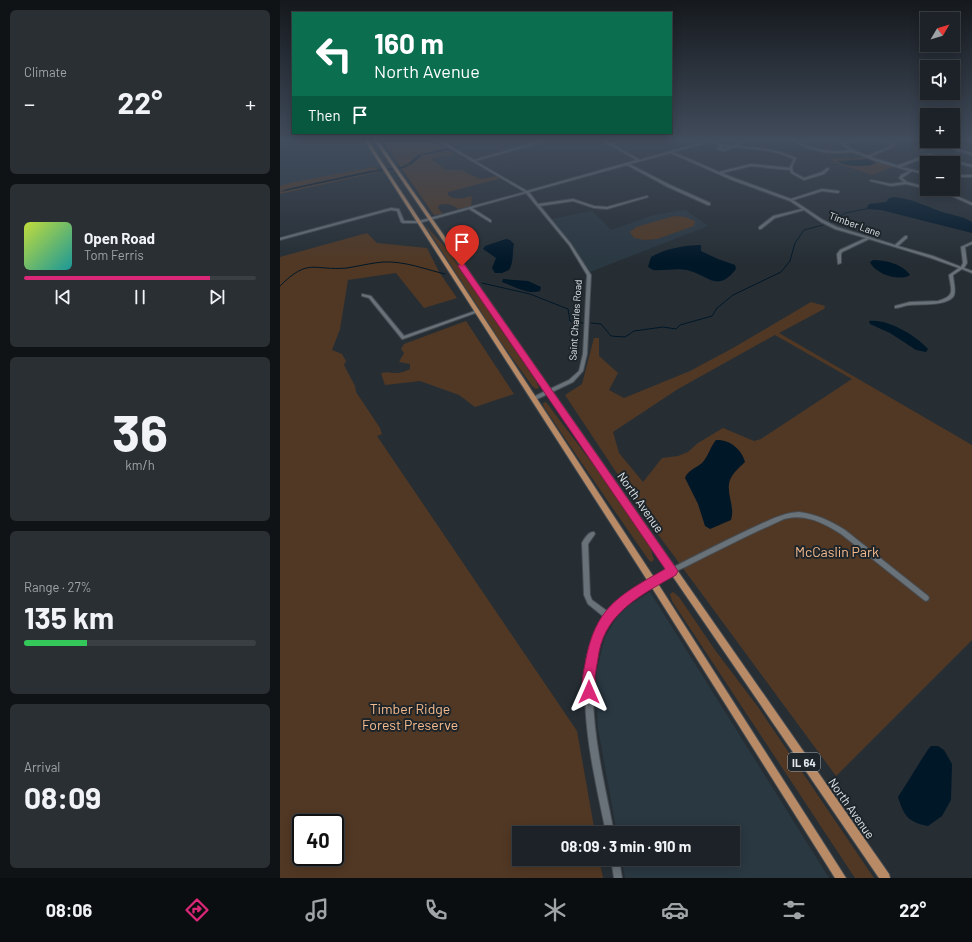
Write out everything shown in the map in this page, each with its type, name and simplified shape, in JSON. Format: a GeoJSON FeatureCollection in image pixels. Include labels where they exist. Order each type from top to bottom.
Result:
{"type":"FeatureCollection","features":[{"type":"Feature","properties":{"kind":"main road","name":"IL 64"},"geometry":{"type":"LineString","coordinates":[[393,182],[652,581],[740,723],[841,878]]}},
{"type":"Feature","properties":{"kind":"main road","name":"North Avenue"},"geometry":{"type":"LineString","coordinates":[[404,182],[884,878]]}},
{"type":"Feature","properties":{"kind":"street","name":"Saint Charles Road"},"geometry":{"type":"LineString","coordinates":[[509,182],[527,192],[570,245],[589,274],[584,365],[577,376],[549,393],[533,399]]}},
{"type":"Feature","properties":{"kind":"street"},"geometry":{"type":"LineString","coordinates":[[280,239],[391,209],[398,210],[403,222],[419,222],[563,182]]}},
{"type":"Feature","properties":{"kind":"street"},"geometry":{"type":"LineString","coordinates":[[661,182],[709,204]]}},
{"type":"Feature","properties":{"kind":"street","name":"Timber Lane"},"geometry":{"type":"LineString","coordinates":[[743,182],[791,200],[828,224],[972,272]]}},
{"type":"Feature","properties":{"kind":"street"},"geometry":{"type":"LineString","coordinates":[[876,182],[891,185],[906,183],[920,187]]}},
{"type":"Feature","properties":{"kind":"street"},"geometry":{"type":"LineString","coordinates":[[791,200],[822,190],[838,192]]}},
{"type":"Feature","properties":{"kind":"street"},"geometry":{"type":"LineString","coordinates":[[955,196],[972,204]]}},
{"type":"Feature","properties":{"kind":"street"},"geometry":{"type":"LineString","coordinates":[[538,205],[573,200],[594,208],[607,208],[648,197]]}},
{"type":"Feature","properties":{"kind":"street"},"geometry":{"type":"LineString","coordinates":[[470,208],[490,221]]}},
{"type":"Feature","properties":{"kind":"street"},"geometry":{"type":"LineString","coordinates":[[760,228],[774,218],[805,209]]}},
{"type":"Feature","properties":{"kind":"street"},"geometry":{"type":"LineString","coordinates":[[895,246],[906,236]]}},
{"type":"Feature","properties":{"kind":"street"},"geometry":{"type":"LineString","coordinates":[[839,263],[839,254],[841,251],[869,238]]}},
{"type":"Feature","properties":{"kind":"street"},"geometry":{"type":"LineString","coordinates":[[896,308],[905,304],[940,301],[949,298],[953,293],[952,275],[962,268],[965,262],[962,248],[969,243],[972,243]]}},
{"type":"Feature","properties":{"kind":"street"},"geometry":{"type":"LineString","coordinates":[[363,294],[370,297],[403,338],[476,312]]}},
{"type":"Feature","properties":{"kind":"street"},"geometry":{"type":"LineString","coordinates":[[609,826],[596,752],[589,692],[589,676],[594,649],[608,616],[622,601],[652,581],[732,540],[773,522],[792,516],[812,517],[830,523],[926,598]]}},
{"type":"Feature","properties":{"kind":"street"},"geometry":{"type":"LineString","coordinates":[[592,534],[585,543],[587,595],[590,602],[608,616]]}},
{"type":"Feature","properties":{"kind":"street"},"geometry":{"type":"LineString","coordinates":[[616,866],[618,878]]}},
{"type":"Feature","properties":{"kind":"shaded area"},"geometry":{"type":"Polygon","coordinates":[[[280,182],[300,182],[280,186],[280,182]]]}},
{"type":"Feature","properties":{"kind":"shaded area"},"geometry":{"type":"Polygon","coordinates":[[[685,210],[708,226],[590,272],[552,219],[592,211],[611,230],[654,215],[685,210]]]}},
{"type":"Feature","properties":{"kind":"shaded area"},"geometry":{"type":"Polygon","coordinates":[[[650,592],[829,878],[625,878],[623,866],[740,866],[740,826],[616,826],[598,728],[596,674],[605,637],[617,617],[628,606],[650,592]]]}},
{"type":"Feature","properties":{"kind":"green space"},"geometry":{"type":"Polygon","coordinates":[[[334,182],[280,194],[280,186],[289,183],[334,182]]]}},
{"type":"Feature","properties":{"kind":"green space"},"geometry":{"type":"Polygon","coordinates":[[[411,182],[487,182],[448,192],[448,195],[454,198],[472,196],[471,206],[458,209],[449,204],[439,205],[438,208],[443,214],[434,215],[411,182]]]}},
{"type":"Feature","properties":{"kind":"green space"},"geometry":{"type":"Polygon","coordinates":[[[674,216],[686,217],[695,221],[694,226],[657,239],[644,240],[634,238],[630,232],[636,227],[674,216]]]}},
{"type":"Feature","properties":{"kind":"green space"},"geometry":{"type":"Polygon","coordinates":[[[425,225],[447,249],[536,381],[539,388],[536,389],[533,387],[500,341],[425,225]]]}},
{"type":"Feature","properties":{"kind":"green space","name":"Timber Ridge Forest Preserve"},"geometry":{"type":"Polygon","coordinates":[[[367,233],[377,243],[427,248],[439,272],[457,298],[424,308],[396,273],[348,280],[340,329],[332,350],[342,354],[346,361],[344,365],[355,386],[356,392],[380,428],[382,434],[377,436],[577,731],[594,826],[512,826],[512,866],[600,866],[603,878],[280,878],[280,257],[367,233]]]}},
{"type":"Feature","properties":{"kind":"green space","name":"McCaslin Park"},"geometry":{"type":"Polygon","coordinates":[[[811,302],[825,306],[824,309],[779,333],[972,445],[972,640],[836,776],[632,499],[637,491],[630,493],[565,395],[582,384],[594,338],[599,338],[599,356],[618,373],[609,390],[624,398],[690,371],[733,348],[811,302]],[[775,335],[678,389],[613,432],[619,453],[643,482],[662,458],[678,456],[688,452],[698,443],[723,428],[754,441],[761,439],[852,379],[775,335]]]}},
{"type":"Feature","properties":{"kind":"green space"},"geometry":{"type":"Polygon","coordinates":[[[466,321],[514,394],[475,407],[459,395],[420,381],[385,385],[381,373],[400,373],[410,369],[410,364],[399,362],[404,353],[401,349],[404,344],[466,321]]]}},
{"type":"Feature","properties":{"kind":"green space"},"geometry":{"type":"Polygon","coordinates":[[[546,402],[595,467],[650,547],[654,560],[651,562],[648,559],[544,407],[543,403],[546,402]]]}},
{"type":"Feature","properties":{"kind":"green space"},"geometry":{"type":"Polygon","coordinates":[[[673,592],[679,597],[715,650],[758,707],[874,878],[855,878],[672,601],[670,594],[673,592]]]}},
{"type":"Feature","properties":{"kind":"water"},"geometry":{"type":"Polygon","coordinates":[[[319,182],[327,182],[280,192],[319,182]]]}},
{"type":"Feature","properties":{"kind":"water"},"geometry":{"type":"Polygon","coordinates":[[[893,197],[912,201],[969,220],[972,222],[972,233],[881,210],[866,209],[869,204],[886,202],[888,199],[893,197]]]}},
{"type":"Feature","properties":{"kind":"water"},"geometry":{"type":"Polygon","coordinates":[[[506,239],[510,240],[514,244],[512,264],[509,270],[502,273],[495,273],[492,268],[496,258],[483,249],[485,246],[506,239]]]}},
{"type":"Feature","properties":{"kind":"water"},"geometry":{"type":"Polygon","coordinates":[[[701,245],[701,251],[735,265],[736,269],[724,280],[713,281],[687,270],[653,270],[648,267],[651,257],[656,254],[673,248],[701,245]]]}},
{"type":"Feature","properties":{"kind":"water"},"geometry":{"type":"Polygon","coordinates":[[[873,260],[898,265],[910,275],[900,278],[888,276],[873,266],[870,262],[873,260]]]}},
{"type":"Feature","properties":{"kind":"water"},"geometry":{"type":"Polygon","coordinates":[[[503,279],[528,281],[541,287],[540,291],[531,292],[521,290],[502,282],[503,279]]]}},
{"type":"Feature","properties":{"kind":"water"},"geometry":{"type":"Polygon","coordinates":[[[869,321],[884,322],[893,325],[917,339],[928,349],[926,352],[916,350],[890,333],[870,324],[869,321]]]}},
{"type":"Feature","properties":{"kind":"water"},"geometry":{"type":"Polygon","coordinates":[[[716,440],[726,441],[738,449],[745,462],[735,472],[730,481],[729,492],[732,509],[731,520],[710,529],[705,526],[698,504],[685,478],[690,471],[704,461],[716,440]]]}},
{"type":"Feature","properties":{"kind":"water"},"geometry":{"type":"Polygon","coordinates":[[[931,746],[938,746],[944,750],[952,764],[951,800],[942,816],[928,826],[911,820],[902,809],[898,797],[929,748],[931,746]]]}},
{"type":"Feature","properties":{"kind":"waterway"},"geometry":{"type":"LineString","coordinates":[[591,323],[601,324],[611,336],[625,337],[634,331],[663,327],[676,329],[680,325],[712,316],[717,308],[733,295],[781,272],[790,261],[795,243],[804,230],[830,223],[845,213],[866,209]]}},
{"type":"Feature","properties":{"kind":"waterway"},"geometry":{"type":"LineString","coordinates":[[280,286],[298,271],[312,267],[347,268],[391,262],[407,264],[445,274]]}},
{"type":"Feature","properties":{"kind":"waterway"},"geometry":{"type":"LineString","coordinates":[[482,283],[530,294],[568,309],[570,321],[584,323]]}},
{"type":"Feature","properties":{"kind":"route"},"geometry":{"type":"LineString","coordinates":[[462,266],[672,571],[642,586],[622,601],[608,616],[597,639],[590,664],[589,692]]}}]}
